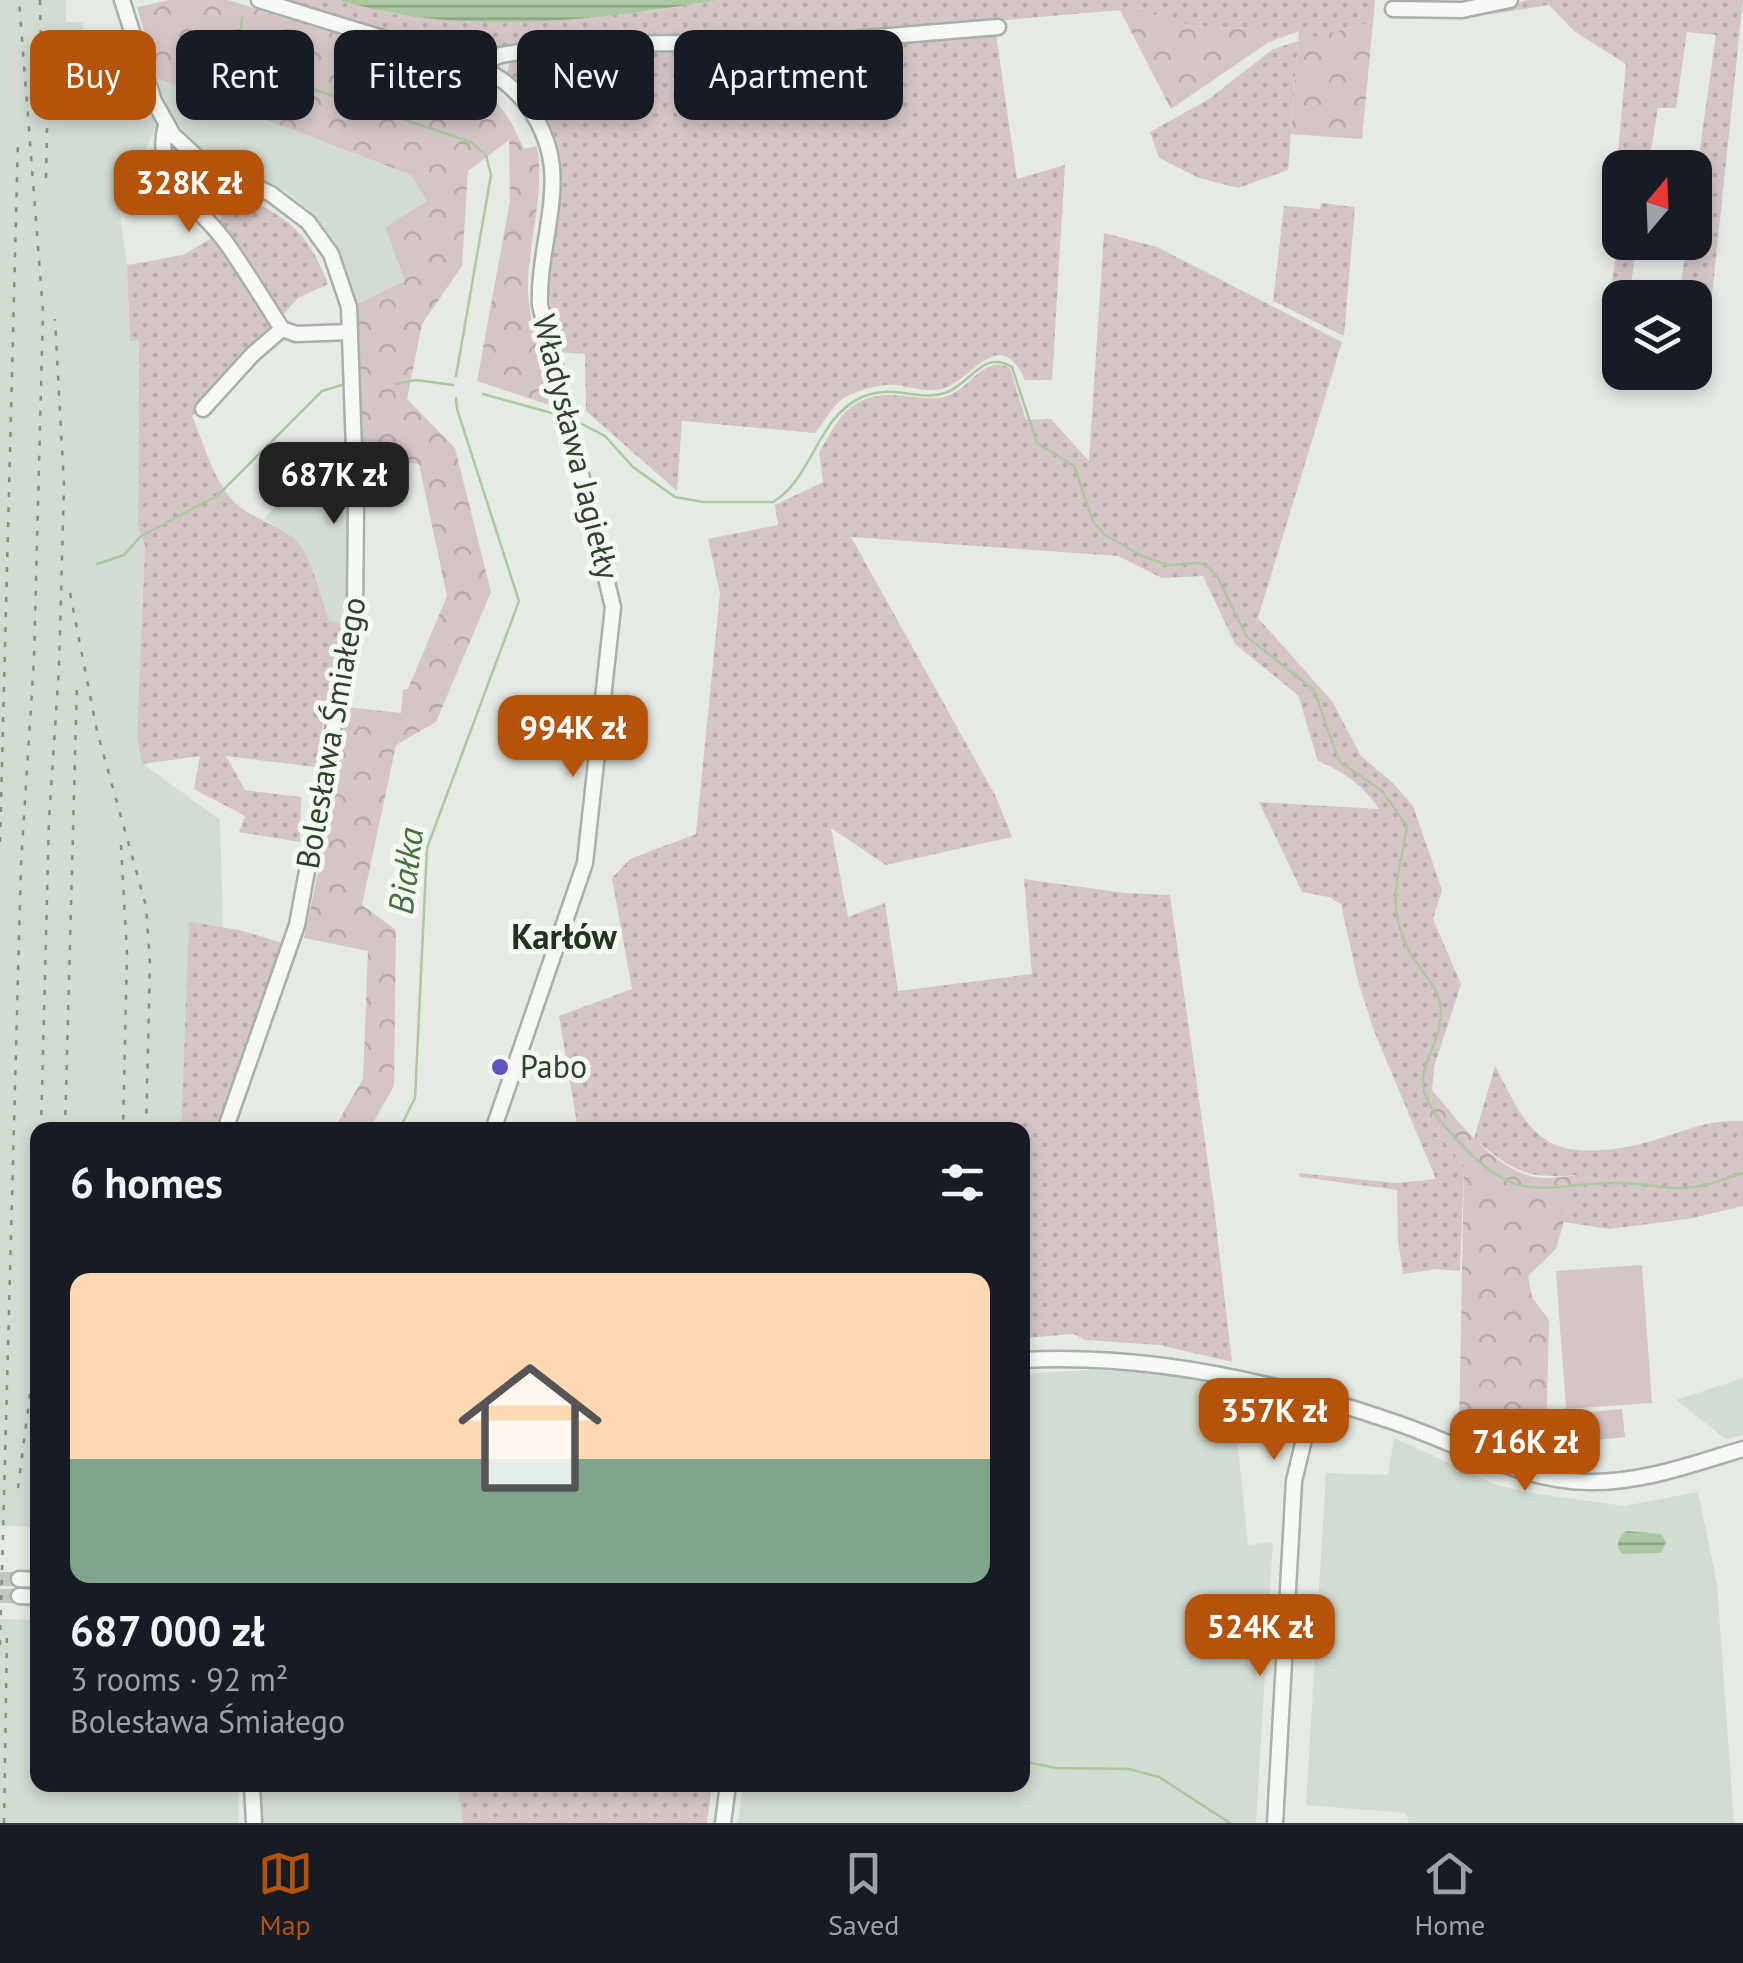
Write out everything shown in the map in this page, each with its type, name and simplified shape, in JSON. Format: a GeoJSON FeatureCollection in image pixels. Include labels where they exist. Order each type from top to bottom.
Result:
{"type":"FeatureCollection","features":[{"type":"Feature","properties":{"kind":"street","name":"Bolesława Śmiałego"},"geometry":{"type":"LineString","coordinates":[[122,0],[154,102],[166,125],[200,160],[270,194],[308,222],[331,254],[349,307],[355,610],[298,925],[228,1122]]}},
{"type":"Feature","properties":{"kind":"street","name":"Władysława Jagiełły"},"geometry":{"type":"LineString","coordinates":[[260,0],[357,30]]}},
{"type":"Feature","properties":{"kind":"street"},"geometry":{"type":"LineString","coordinates":[[1393,9],[1474,10],[1510,0]]}},
{"type":"Feature","properties":{"kind":"street"},"geometry":{"type":"LineString","coordinates":[[497,57],[568,44],[818,42],[998,27]]}},
{"type":"Feature","properties":{"kind":"street","name":"Władysława Jagiełły"},"geometry":{"type":"LineString","coordinates":[[496,1122],[554,957],[588,844],[613,598],[540,299],[552,180],[548,147],[526,104],[497,77]]}},
{"type":"Feature","properties":{"kind":"street"},"geometry":{"type":"LineString","coordinates":[[166,125],[162,139],[164,154],[174,182],[189,204],[226,242],[282,329],[296,334],[350,332]]}},
{"type":"Feature","properties":{"kind":"street"},"geometry":{"type":"LineString","coordinates":[[204,409],[282,329]]}},
{"type":"Feature","properties":{"kind":"street"},"geometry":{"type":"LineString","coordinates":[[1030,1360],[1134,1360],[1314,1398],[1412,1428],[1533,1474],[1571,1481],[1642,1478],[1743,1449]]}},
{"type":"Feature","properties":{"kind":"street"},"geometry":{"type":"LineString","coordinates":[[1274,1823],[1294,1481],[1314,1398]]}},
{"type":"Feature","properties":{"kind":"street"},"geometry":{"type":"LineString","coordinates":[[19,1579],[30,1580]]}},
{"type":"Feature","properties":{"kind":"street"},"geometry":{"type":"LineString","coordinates":[[18,1596],[30,1597]]}},
{"type":"Feature","properties":{"kind":"street"},"geometry":{"type":"LineString","coordinates":[[252,1792],[254,1823]]}},
{"type":"Feature","properties":{"kind":"street"},"geometry":{"type":"LineString","coordinates":[[723,1823],[727,1792]]}},
{"type":"Feature","properties":{"kind":"shaded area"},"geometry":{"type":"Polygon","coordinates":[[[0,0],[66,0],[66,22],[83,23],[83,30],[30,30],[30,120],[154,120],[157,127],[140,160],[116,184],[127,265],[130,341],[139,339],[138,527],[145,545],[137,735],[143,764],[220,820],[223,927],[189,921],[181,1122],[30,1122],[30,1527],[0,1526],[0,0]]]}},
{"type":"Feature","properties":{"kind":"shaded area"},"geometry":{"type":"Polygon","coordinates":[[[339,0],[720,0],[577,19],[481,22],[386,12],[339,0]]]}},
{"type":"Feature","properties":{"kind":"shaded area"},"geometry":{"type":"Polygon","coordinates":[[[157,78],[176,85],[176,120],[267,120],[411,175],[427,201],[385,227],[406,281],[357,304],[342,258],[314,214],[285,191],[232,170],[193,144],[169,112],[157,78]]]}},
{"type":"Feature","properties":{"kind":"shaded area"},"geometry":{"type":"Polygon","coordinates":[[[346,489],[348,597],[344,624],[329,622],[302,548],[286,532],[264,519],[283,498],[346,489]]]}},
{"type":"Feature","properties":{"kind":"shaded area"},"geometry":{"type":"Polygon","coordinates":[[[1089,1370],[1167,1373],[1232,1390],[1248,1545],[1273,1542],[1256,1823],[738,1823],[742,1792],[1030,1792],[1030,1374],[1089,1370]]]}},
{"type":"Feature","properties":{"kind":"shaded area"},"geometry":{"type":"Polygon","coordinates":[[[1743,1378],[1743,1435],[1726,1439],[1676,1400],[1743,1378]]]}},
{"type":"Feature","properties":{"kind":"shaded area"},"geometry":{"type":"Polygon","coordinates":[[[1394,1438],[1497,1485],[1532,1493],[1624,1506],[1698,1492],[1717,1584],[1734,1823],[1409,1823],[1406,1813],[1306,1805],[1326,1473],[1388,1475],[1394,1438]]]}},
{"type":"Feature","properties":{"kind":"shaded area"},"geometry":{"type":"Polygon","coordinates":[[[1627,1531],[1661,1534],[1666,1542],[1661,1553],[1623,1554],[1618,1542],[1627,1531]]]}},
{"type":"Feature","properties":{"kind":"shaded area"},"geometry":{"type":"Polygon","coordinates":[[[0,1619],[30,1620],[30,1792],[238,1792],[239,1823],[0,1823],[0,1619]]]}},
{"type":"Feature","properties":{"kind":"shaded area"},"geometry":{"type":"Polygon","coordinates":[[[259,1792],[458,1792],[463,1823],[261,1823],[259,1792]]]}},
{"type":"Feature","properties":{"kind":"green space"},"geometry":{"type":"Polygon","coordinates":[[[170,0],[228,0],[334,33],[334,120],[497,120],[497,103],[524,149],[537,146],[539,182],[529,300],[537,346],[555,407],[477,381],[510,201],[509,140],[468,171],[462,266],[422,324],[407,399],[455,448],[491,592],[436,722],[396,745],[362,905],[396,930],[394,1086],[374,1122],[338,1122],[363,1079],[368,951],[304,938],[346,707],[401,713],[403,690],[408,689],[447,596],[419,464],[364,460],[357,304],[405,281],[385,227],[427,201],[411,175],[267,120],[314,120],[314,30],[176,30],[176,85],[157,78],[156,30],[143,30],[137,7],[170,0]]]}},
{"type":"Feature","properties":{"kind":"green space"},"geometry":{"type":"Polygon","coordinates":[[[287,0],[339,0],[394,14],[518,22],[651,11],[720,0],[1375,0],[1373,22],[1298,41],[1299,31],[1269,42],[1252,29],[1191,26],[1144,8],[891,30],[674,30],[674,43],[654,44],[654,30],[517,30],[517,49],[497,51],[497,30],[386,30],[287,0]]]}},
{"type":"Feature","properties":{"kind":"green space"},"geometry":{"type":"Polygon","coordinates":[[[1527,0],[1743,0],[1712,295],[1712,280],[1682,280],[1684,260],[1712,260],[1712,150],[1700,150],[1716,35],[1687,32],[1676,108],[1658,108],[1651,150],[1618,150],[1626,64],[1574,31],[1549,5],[1499,13],[1458,15],[1496,11],[1527,0]]]}},
{"type":"Feature","properties":{"kind":"green space"},"geometry":{"type":"Polygon","coordinates":[[[1145,8],[1191,26],[1252,29],[1269,42],[1171,109],[1120,10],[1145,8]]]}},
{"type":"Feature","properties":{"kind":"green space"},"geometry":{"type":"Polygon","coordinates":[[[1373,22],[1362,139],[1291,134],[1298,41],[1373,22]]]}},
{"type":"Feature","properties":{"kind":"green space"},"geometry":{"type":"Polygon","coordinates":[[[996,35],[1017,179],[1065,165],[1052,380],[1025,380],[1016,364],[996,355],[945,388],[927,390],[892,385],[851,394],[815,433],[682,421],[677,491],[586,411],[585,354],[559,352],[549,284],[559,165],[548,120],[654,120],[654,53],[674,52],[674,120],[903,120],[903,42],[996,35]]]}},
{"type":"Feature","properties":{"kind":"green space"},"geometry":{"type":"Polygon","coordinates":[[[1298,41],[1288,170],[1238,188],[1199,178],[1159,158],[1150,132],[1209,99],[1273,49],[1298,41]]]}},
{"type":"Feature","properties":{"kind":"green space"},"geometry":{"type":"Polygon","coordinates":[[[517,58],[517,82],[507,73],[511,59],[517,58]]]}},
{"type":"Feature","properties":{"kind":"green space"},"geometry":{"type":"Polygon","coordinates":[[[227,189],[290,224],[310,247],[328,284],[298,298],[192,416],[226,492],[244,510],[297,541],[311,565],[329,621],[342,624],[315,767],[226,756],[245,790],[301,797],[300,842],[239,832],[245,816],[194,789],[200,756],[142,764],[137,735],[145,545],[138,527],[139,340],[130,341],[127,265],[183,255],[217,235],[227,189]]]}},
{"type":"Feature","properties":{"kind":"green space"},"geometry":{"type":"Polygon","coordinates":[[[1321,203],[1355,207],[1344,336],[1273,301],[1284,206],[1320,209],[1321,203]]]}},
{"type":"Feature","properties":{"kind":"green space"},"geometry":{"type":"Polygon","coordinates":[[[1104,233],[1157,247],[1342,342],[1258,618],[1332,701],[1361,756],[1413,806],[1442,890],[1433,919],[1461,984],[1434,1067],[1429,1124],[1464,1165],[1460,1271],[1436,1269],[1403,1274],[1397,1190],[1300,1177],[1299,1173],[1396,1183],[1436,1179],[1374,1031],[1341,904],[1329,897],[1302,892],[1259,802],[1379,809],[1352,780],[1318,761],[1298,695],[1235,644],[1203,576],[1162,578],[1118,556],[851,537],[996,797],[1012,837],[886,865],[831,828],[848,917],[885,903],[898,991],[1032,974],[1024,879],[1124,893],[1170,895],[1232,1362],[1160,1345],[1085,1340],[1074,1334],[1030,1337],[1030,1122],[577,1122],[559,1016],[632,989],[612,878],[630,859],[696,834],[720,593],[708,539],[778,525],[775,505],[823,482],[819,452],[851,407],[877,396],[950,395],[993,365],[1010,368],[1026,420],[1051,419],[1089,461],[1104,233]]]}},
{"type":"Feature","properties":{"kind":"green space"},"geometry":{"type":"Polygon","coordinates":[[[1615,260],[1634,260],[1632,280],[1612,280],[1615,260]]]}},
{"type":"Feature","properties":{"kind":"green space"},"geometry":{"type":"Polygon","coordinates":[[[189,921],[282,943],[221,1122],[181,1122],[189,921]]]}},
{"type":"Feature","properties":{"kind":"green space"},"geometry":{"type":"Polygon","coordinates":[[[1495,1066],[1531,1126],[1548,1141],[1573,1150],[1620,1148],[1711,1123],[1743,1121],[1743,1206],[1688,1219],[1609,1229],[1564,1222],[1576,1175],[1544,1176],[1520,1170],[1474,1139],[1495,1066]]]}},
{"type":"Feature","properties":{"kind":"green space"},"geometry":{"type":"Polygon","coordinates":[[[1432,1090],[1481,1145],[1511,1168],[1544,1178],[1577,1175],[1556,1249],[1528,1276],[1532,1297],[1549,1320],[1547,1406],[1522,1455],[1459,1428],[1464,1165],[1429,1124],[1432,1090]]]}},
{"type":"Feature","properties":{"kind":"green space"},"geometry":{"type":"Polygon","coordinates":[[[1642,1265],[1652,1403],[1566,1409],[1556,1271],[1642,1265]]]}},
{"type":"Feature","properties":{"kind":"green space"},"geometry":{"type":"Polygon","coordinates":[[[1622,1409],[1625,1437],[1571,1443],[1568,1414],[1622,1409]]]}},
{"type":"Feature","properties":{"kind":"green space"},"geometry":{"type":"Polygon","coordinates":[[[458,1792],[711,1792],[707,1823],[463,1823],[458,1792]]]}},
{"type":"Feature","properties":{"kind":"waterway","name":"Białka"},"geometry":{"type":"LineString","coordinates":[[242,17],[244,48],[262,72],[471,142],[486,155],[491,175],[456,376]]}},
{"type":"Feature","properties":{"kind":"waterway"},"geometry":{"type":"LineString","coordinates":[[572,419],[605,436],[633,467],[675,497],[703,502],[773,502],[797,478],[835,418],[862,397],[885,392],[935,395],[954,389],[992,362],[1012,367],[1037,443],[1074,466],[1093,521],[1105,535],[1142,556],[1168,565],[1200,563],[1209,568],[1218,578],[1247,637],[1314,690],[1339,761],[1382,791],[1407,826],[1396,889],[1397,918],[1409,951],[1440,1003],[1439,1028],[1423,1081],[1440,1121],[1483,1165],[1518,1185],[1625,1183],[1684,1188],[1743,1173]]}},
{"type":"Feature","properties":{"kind":"waterway"},"geometry":{"type":"LineString","coordinates":[[396,384],[416,380],[453,385]]}},
{"type":"Feature","properties":{"kind":"waterway"},"geometry":{"type":"LineString","coordinates":[[97,564],[124,555],[140,537],[218,495],[322,391],[345,384]]}},
{"type":"Feature","properties":{"kind":"waterway"},"geometry":{"type":"LineString","coordinates":[[483,394],[559,415]]}},
{"type":"Feature","properties":{"kind":"waterway","name":"Białka"},"geometry":{"type":"LineString","coordinates":[[403,1122],[415,1098],[427,848],[519,601],[456,398]]}},
{"type":"Feature","properties":{"kind":"waterway"},"geometry":{"type":"LineString","coordinates":[[1030,1763],[1056,1768],[1129,1769],[1159,1777],[1230,1823]]}},
{"type":"Feature","properties":{"kind":"tunnel"},"geometry":{"type":"LineString","coordinates":[[0,1579],[19,1579]]}},
{"type":"Feature","properties":{"kind":"tunnel"},"geometry":{"type":"LineString","coordinates":[[0,1596],[19,1596]]}},
{"type":"Feature","properties":{"kind":"railway"},"geometry":{"type":"LineString","coordinates":[[0,1645],[21,864],[34,659],[43,311],[19,0]]}},
{"type":"Feature","properties":{"kind":"railway"},"geometry":{"type":"LineString","coordinates":[[40,0],[41,30]]}},
{"type":"Feature","properties":{"kind":"railway"},"geometry":{"type":"LineString","coordinates":[[46,178],[49,28]]}},
{"type":"Feature","properties":{"kind":"railway"},"geometry":{"type":"LineString","coordinates":[[0,842],[18,140]]}},
{"type":"Feature","properties":{"kind":"railway"},"geometry":{"type":"LineString","coordinates":[[41,1122],[49,820],[59,668],[64,485],[55,319]]}},
{"type":"Feature","properties":{"kind":"railway"},"geometry":{"type":"LineString","coordinates":[[70,593],[97,731],[146,906],[150,963],[146,1122]]}},
{"type":"Feature","properties":{"kind":"railway"},"geometry":{"type":"LineString","coordinates":[[65,1122],[77,683]]}},
{"type":"Feature","properties":{"kind":"railway"},"geometry":{"type":"LineString","coordinates":[[121,845],[127,953],[123,1122]]}},
{"type":"Feature","properties":{"kind":"railway"},"geometry":{"type":"LineString","coordinates":[[18,1488],[30,1394]]}},
{"type":"Feature","properties":{"kind":"railway"},"geometry":{"type":"LineString","coordinates":[[4,1823],[7,1632]]}},
{"type":"Feature","properties":{"kind":"place","name":"Pabo"},"geometry":{"type":"Point","coordinates":[500,1067]}},
{"type":"Feature","properties":{"kind":"district","name":"Karłów"},"geometry":{"type":"Point","coordinates":[564,937]}}]}
